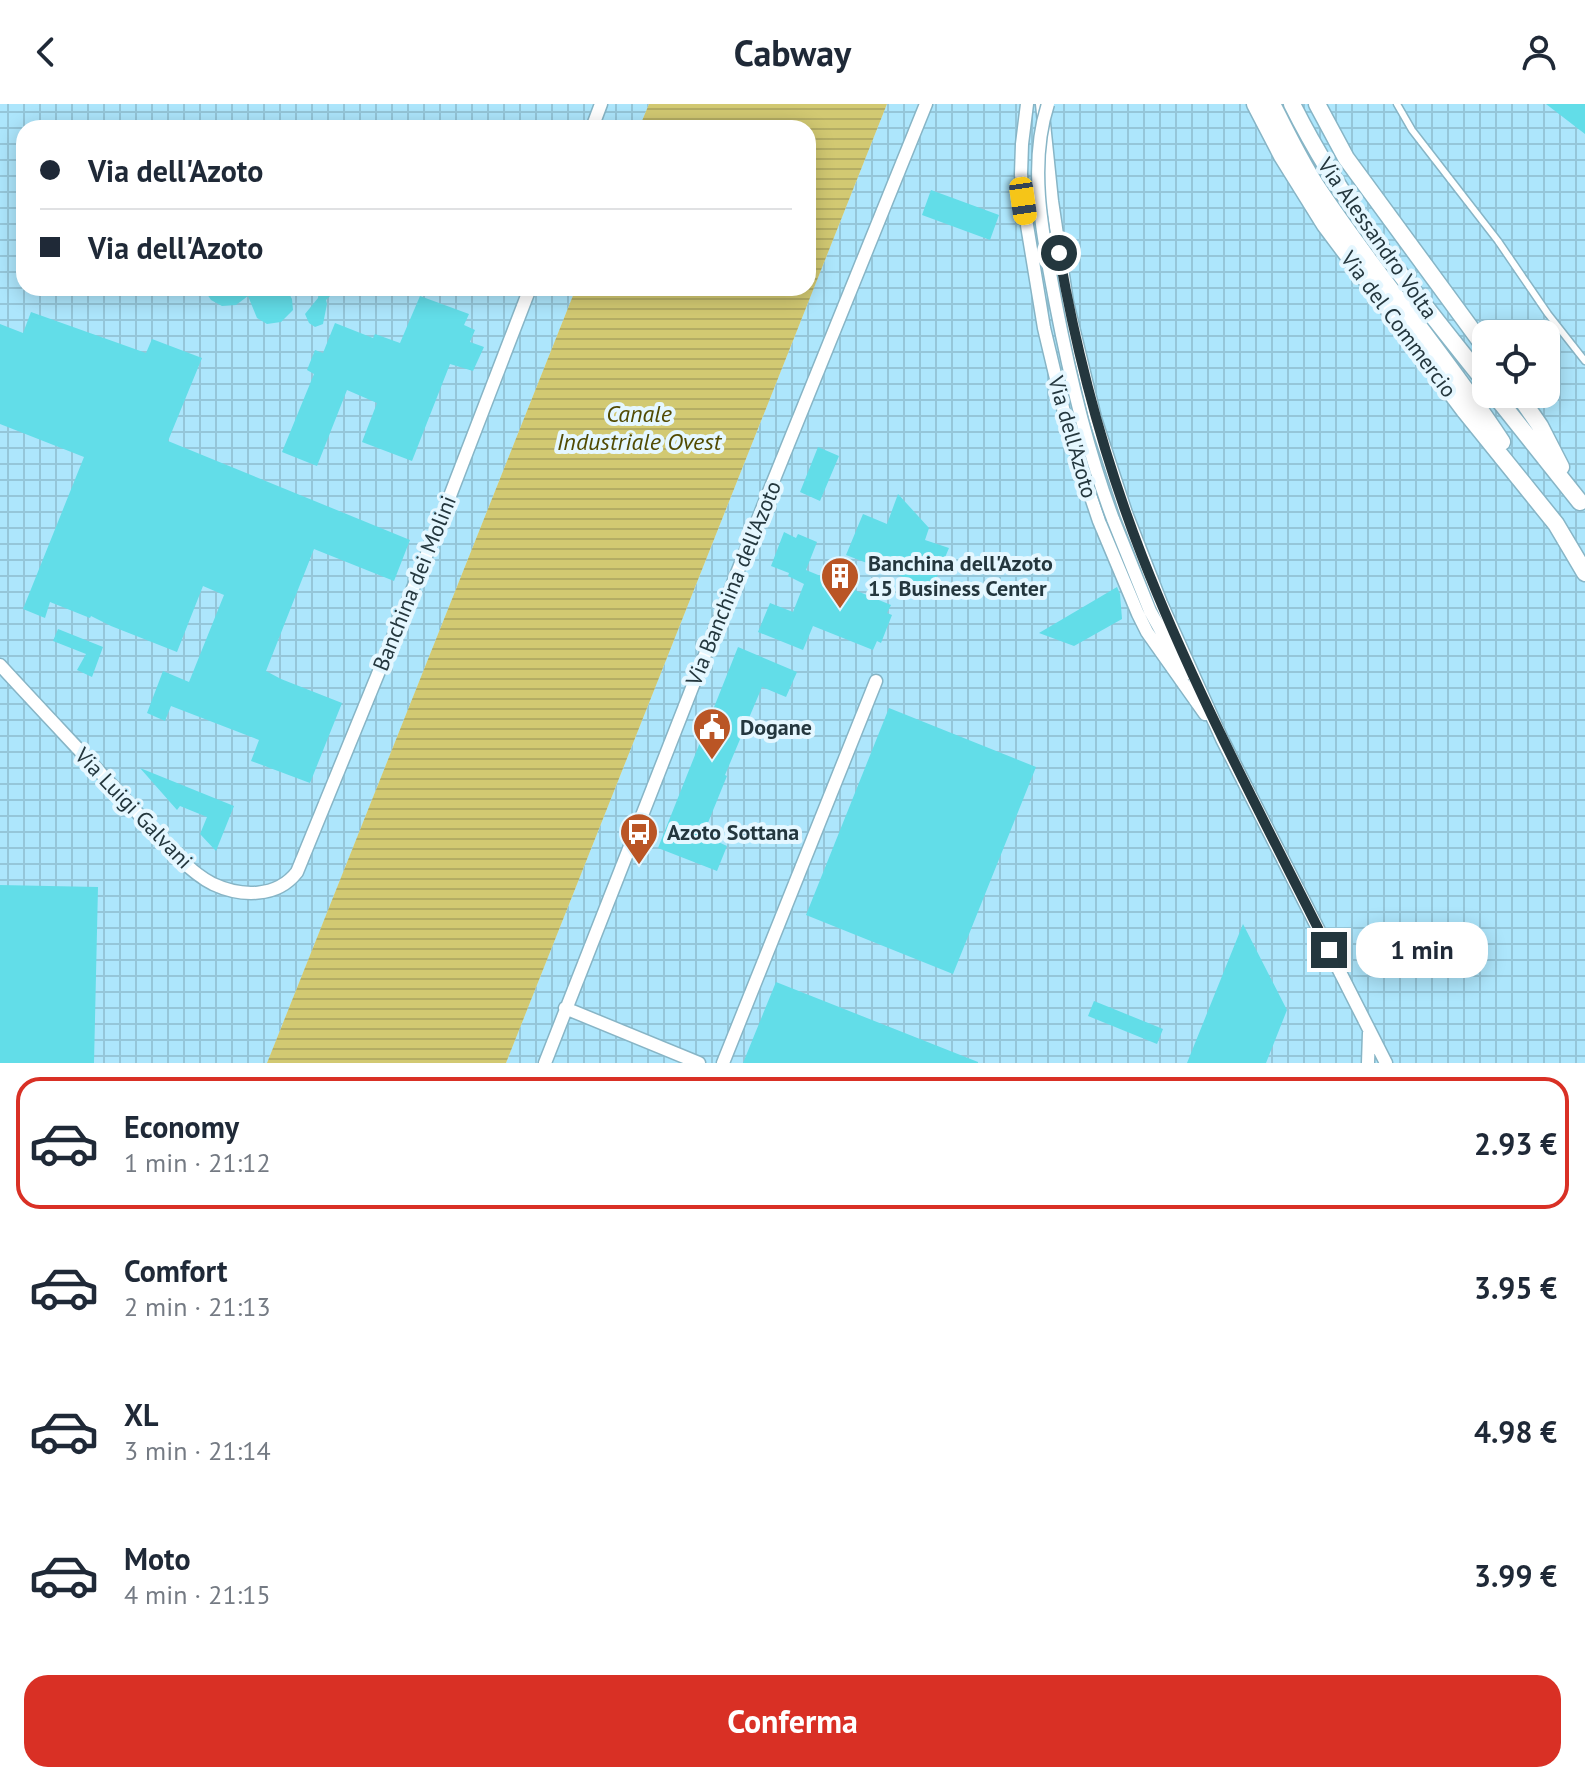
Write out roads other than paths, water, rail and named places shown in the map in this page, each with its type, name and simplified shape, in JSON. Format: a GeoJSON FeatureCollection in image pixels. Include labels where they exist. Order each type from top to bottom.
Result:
{"type":"FeatureCollection","features":[{"type":"Feature","properties":{"kind":"street","name":"Via Banchina dell'Azoto"},"geometry":{"type":"LineString","coordinates":[[545,1063],[766,499],[926,104]]}},
{"type":"Feature","properties":{"kind":"street","name":"Via dell'Azoto"},"geometry":{"type":"LineString","coordinates":[[1027,104],[1022,144],[1023,201],[1044,328],[1076,453],[1099,521],[1147,632],[1222,739]]}},
{"type":"Feature","properties":{"kind":"street","name":"Via dell'Azoto"},"geometry":{"type":"LineString","coordinates":[[1042,104],[1067,302],[1095,418],[1141,554],[1222,739]]}},
{"type":"Feature","properties":{"kind":"street","name":"Via dell'Azoto"},"geometry":{"type":"LineString","coordinates":[[1048,104],[1040,139],[1038,167],[1049,270],[1083,429],[1113,519],[1158,626],[1222,739],[1386,1063]]}},
{"type":"Feature","properties":{"kind":"street","name":"Via del Commercio"},"geometry":{"type":"LineString","coordinates":[[1255,104],[1282,156],[1325,225],[1456,399],[1556,524],[1585,573]]}},
{"type":"Feature","properties":{"kind":"street","name":"Via Alessandro Volta"},"geometry":{"type":"LineString","coordinates":[[1272,104],[1317,188],[1479,407],[1556,524]]}},
{"type":"Feature","properties":{"kind":"street","name":"Via Alessandro Volta"},"geometry":{"type":"LineString","coordinates":[[1292,104],[1342,194],[1472,365]]}},
{"type":"Feature","properties":{"kind":"street"},"geometry":{"type":"LineString","coordinates":[[1317,104],[1346,158],[1472,330]]}},
{"type":"Feature","properties":{"kind":"street","name":"Banchina dei Molini"},"geometry":{"type":"LineString","coordinates":[[294,877],[438,527],[527,296]]}},
{"type":"Feature","properties":{"kind":"street"},"geometry":{"type":"LineString","coordinates":[[1505,408],[1582,506]]}},
{"type":"Feature","properties":{"kind":"street"},"geometry":{"type":"LineString","coordinates":[[1528,408],[1582,506]]}},
{"type":"Feature","properties":{"kind":"street","name":"Via Luigi Galvani"},"geometry":{"type":"LineString","coordinates":[[0,665],[154,831],[202,877],[233,891],[258,893],[278,888],[294,877]]}},
{"type":"Feature","properties":{"kind":"street"},"geometry":{"type":"LineString","coordinates":[[723,1063],[876,681]]}},
{"type":"Feature","properties":{"kind":"street"},"geometry":{"type":"LineString","coordinates":[[565,1008],[699,1063]]}},
{"type":"Feature","properties":{"kind":"street"},"geometry":{"type":"LineString","coordinates":[[1368,1063],[1369,1029]]}},
{"type":"Feature","properties":{"kind":"lane"},"geometry":{"type":"LineString","coordinates":[[1397,104],[1412,130],[1585,361]]}},
{"type":"Feature","properties":{"kind":"water","name":"Canale Industriale Ovest"},"geometry":{"type":"Polygon","coordinates":[[[649,104],[887,104],[816,283],[816,120],[642,120],[649,104]]]}},
{"type":"Feature","properties":{"kind":"water","name":"Canale Industriale Ovest"},"geometry":{"type":"Polygon","coordinates":[[[573,296],[811,296],[506,1063],[267,1063],[573,296]]]}},
{"type":"Feature","properties":{"kind":"place","name":"Banchina dell'Azoto 15 Business Center"},"geometry":{"type":"Point","coordinates":[840,610]}},
{"type":"Feature","properties":{"kind":"place","name":"Dogane"},"geometry":{"type":"Point","coordinates":[712,761]}},
{"type":"Feature","properties":{"kind":"place","name":"Azoto Sottana"},"geometry":{"type":"Point","coordinates":[639,866]}}]}
